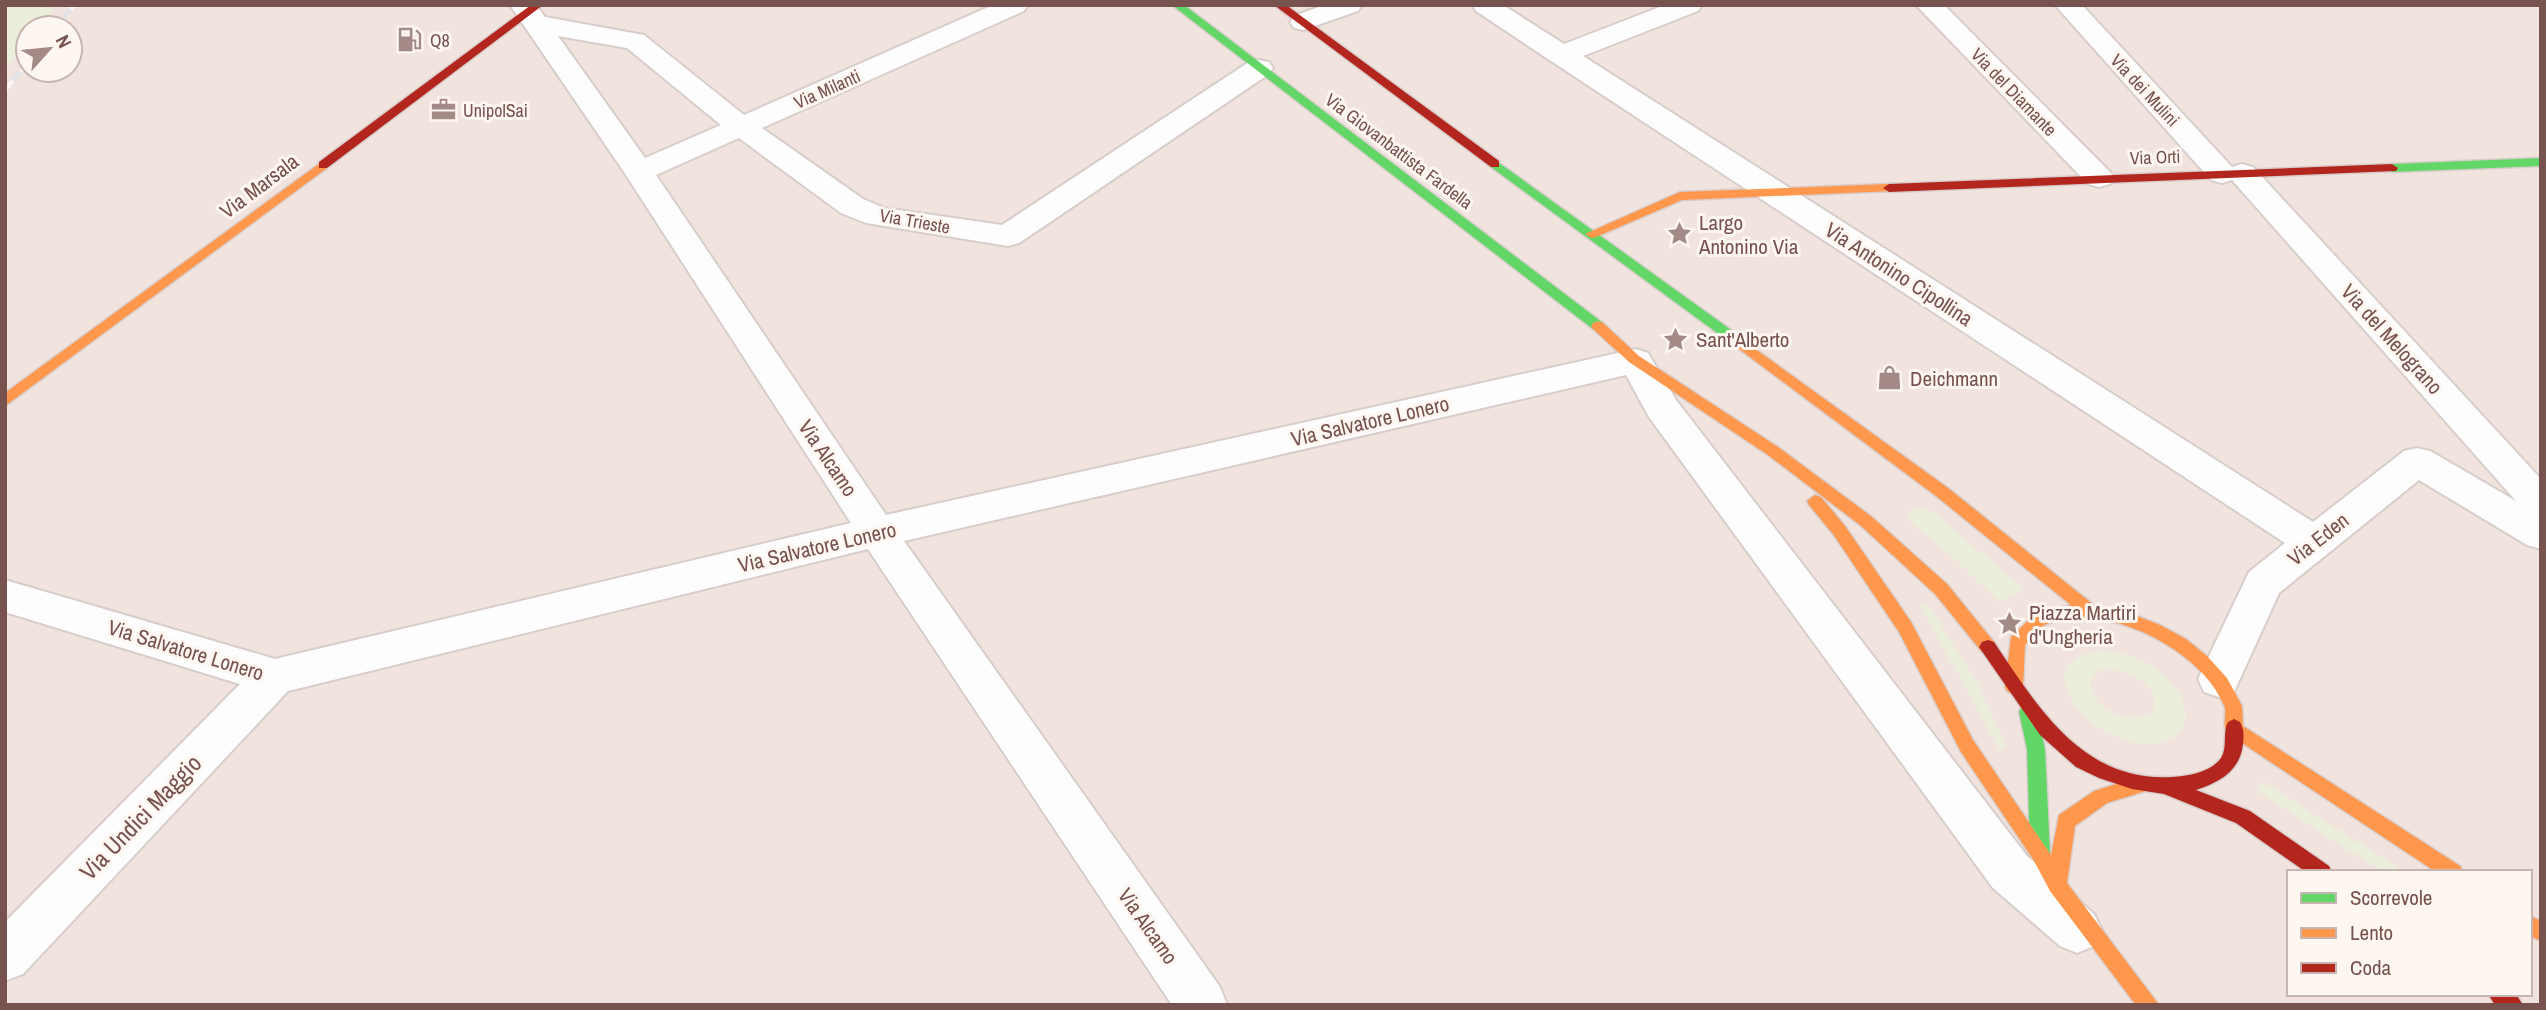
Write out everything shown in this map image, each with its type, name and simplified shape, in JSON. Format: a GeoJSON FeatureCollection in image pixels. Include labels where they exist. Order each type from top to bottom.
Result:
{"type":"FeatureCollection","features":[{"type":"Feature","properties":{"kind":"main road","name":"Via Giovanbattista Fardella"},"geometry":{"type":"LineString","coordinates":[[1177,5],[1599,327],[1636,361],[1776,454]]}},
{"type":"Feature","properties":{"kind":"main road"},"geometry":{"type":"LineString","coordinates":[[1279,5],[1942,492],[2089,610]]}},
{"type":"Feature","properties":{"kind":"main road","name":"Via Marsala"},"geometry":{"type":"LineString","coordinates":[[5,401],[531,12]]}},
{"type":"Feature","properties":{"kind":"main road","name":"Via Orti"},"geometry":{"type":"LineString","coordinates":[[1591,234],[1680,196],[2541,162]]}},
{"type":"Feature","properties":{"kind":"main road"},"geometry":{"type":"LineString","coordinates":[[1776,454],[1895,546],[1937,585],[1980,635],[2028,712],[2049,736],[2076,757],[2108,774],[2142,784],[2166,786],[2197,783],[2220,772],[2234,754],[2239,732],[2234,705],[2218,679],[2198,657],[2174,638],[2146,624],[2118,615],[2089,610],[2063,611],[2041,617],[2024,629],[2014,645],[2010,665],[2014,687]]}},
{"type":"Feature","properties":{"kind":"main road"},"geometry":{"type":"LineString","coordinates":[[1776,454],[1839,530],[1905,628],[1967,746],[2040,853],[2057,885],[2149,1005]]}},
{"type":"Feature","properties":{"kind":"main road"},"geometry":{"type":"LineString","coordinates":[[2028,712],[2036,749],[2040,853]]}},
{"type":"Feature","properties":{"kind":"main road"},"geometry":{"type":"LineString","coordinates":[[2239,732],[2450,870]]}},
{"type":"Feature","properties":{"kind":"main road"},"geometry":{"type":"LineString","coordinates":[[2057,885],[2066,821],[2086,803],[2108,793],[2142,784]]}},
{"type":"Feature","properties":{"kind":"main road"},"geometry":{"type":"LineString","coordinates":[[2166,786],[2243,817],[2319,870]]}},
{"type":"Feature","properties":{"kind":"street","name":"Via Milanti"},"geometry":{"type":"LineString","coordinates":[[639,172],[1015,5]]}},
{"type":"Feature","properties":{"kind":"street"},"geometry":{"type":"LineString","coordinates":[[1303,22],[1349,5]]}},
{"type":"Feature","properties":{"kind":"street","name":"Via Antonino Cipollina"},"geometry":{"type":"LineString","coordinates":[[1485,5],[2313,542]]}},
{"type":"Feature","properties":{"kind":"street"},"geometry":{"type":"LineString","coordinates":[[1561,55],[1689,5]]}},
{"type":"Feature","properties":{"kind":"street","name":"Via del Diamante"},"geometry":{"type":"LineString","coordinates":[[1929,5],[2099,178]]}},
{"type":"Feature","properties":{"kind":"street","name":"Via dei Mulini"},"geometry":{"type":"LineString","coordinates":[[2068,5],[2232,174]]}},
{"type":"Feature","properties":{"kind":"street","name":"Via Trieste"},"geometry":{"type":"LineString","coordinates":[[531,12],[635,41],[741,127],[852,206],[877,216],[1008,236],[1259,68]]}},
{"type":"Feature","properties":{"kind":"street","name":"Via Alcamo"},"geometry":{"type":"LineString","coordinates":[[531,12],[877,532],[1202,1005]]}},
{"type":"Feature","properties":{"kind":"street","name":"Via del Melograno"},"geometry":{"type":"LineString","coordinates":[[2232,174],[2541,504]]}},
{"type":"Feature","properties":{"kind":"street"},"geometry":{"type":"LineString","coordinates":[[1636,361],[1662,408],[2010,872],[2123,971]]}},
{"type":"Feature","properties":{"kind":"street","name":"Via Salvatore Lonero"},"geometry":{"type":"LineString","coordinates":[[5,596],[275,677],[877,532],[1636,361]]}},
{"type":"Feature","properties":{"kind":"street","name":"Via Eden"},"geometry":{"type":"LineString","coordinates":[[2218,679],[2263,583],[2417,461],[2541,534]]}},
{"type":"Feature","properties":{"kind":"street","name":"Via Undici Maggio"},"geometry":{"type":"LineString","coordinates":[[5,957],[275,677]]}},
{"type":"Feature","properties":{"kind":"shaded area"},"geometry":{"type":"Polygon","coordinates":[[[5,5],[2541,5],[2541,1005],[5,1005],[5,5]]]}},
{"type":"Feature","properties":{"kind":"green space"},"geometry":{"type":"Polygon","coordinates":[[[5,5],[56,5],[49,14],[14,14],[14,59],[5,69],[5,5]]]}},
{"type":"Feature","properties":{"kind":"green space"},"geometry":{"type":"Polygon","coordinates":[[[1917,507],[1929,509],[2024,589],[1999,602],[1941,546],[1910,522],[1907,513],[1917,507]]]}},
{"type":"Feature","properties":{"kind":"green space"},"geometry":{"type":"Polygon","coordinates":[[[1927,603],[1977,682],[2006,747],[2000,750],[1920,605],[1927,603]]]}},
{"type":"Feature","properties":{"kind":"green space"},"geometry":{"type":"Polygon","coordinates":[[[2102,651],[2122,654],[2150,665],[2166,677],[2181,696],[2185,707],[2182,726],[2168,740],[2143,744],[2122,739],[2102,729],[2085,715],[2072,699],[2065,683],[2067,668],[2078,657],[2102,651]],[[2116,670],[2098,671],[2090,682],[2097,701],[2121,717],[2140,718],[2150,715],[2154,697],[2150,689],[2135,677],[2116,670]]]}},
{"type":"Feature","properties":{"kind":"green space"},"geometry":{"type":"Polygon","coordinates":[[[2263,782],[2402,870],[2380,870],[2257,791],[2263,782]]]}},
{"type":"Feature","properties":{"kind":"railway"},"geometry":{"type":"LineString","coordinates":[[67,14],[74,5]]}},
{"type":"Feature","properties":{"kind":"railway"},"geometry":{"type":"LineString","coordinates":[[5,90],[14,79]]}},
{"type":"Feature","properties":{"kind":"traffic: fast"},"geometry":{"type":"LineString","coordinates":[[1177,5],[1598,326]]}},
{"type":"Feature","properties":{"kind":"traffic: fast"},"geometry":{"type":"LineString","coordinates":[[2392,168],[2541,162]]}},
{"type":"Feature","properties":{"kind":"traffic: fast"},"geometry":{"type":"LineString","coordinates":[[1495,164],[1740,343]]}},
{"type":"Feature","properties":{"kind":"traffic: fast"},"geometry":{"type":"LineString","coordinates":[[2028,712],[2036,749],[2040,853]]}},
{"type":"Feature","properties":{"kind":"traffic: slow"},"geometry":{"type":"LineString","coordinates":[[5,401],[323,165]]}},
{"type":"Feature","properties":{"kind":"traffic: slow"},"geometry":{"type":"LineString","coordinates":[[1591,234],[1680,196],[1889,188]]}},
{"type":"Feature","properties":{"kind":"traffic: slow"},"geometry":{"type":"LineString","coordinates":[[1598,326],[1634,359],[1773,451],[1866,521],[1941,589],[1988,647]]}},
{"type":"Feature","properties":{"kind":"traffic: slow"},"geometry":{"type":"LineString","coordinates":[[1740,343],[1942,492],[2089,610]]}},
{"type":"Feature","properties":{"kind":"traffic: slow"},"geometry":{"type":"LineString","coordinates":[[1815,501],[1839,530],[1905,627],[1967,746],[2040,853],[2057,885],[2149,1005]]}},
{"type":"Feature","properties":{"kind":"traffic: slow"},"geometry":{"type":"LineString","coordinates":[[2014,687],[2017,642],[2034,624],[2045,617],[2070,612],[2098,613],[2126,619],[2154,630],[2180,644],[2202,662],[2221,683],[2233,706],[2234,727]]}},
{"type":"Feature","properties":{"kind":"traffic: slow"},"geometry":{"type":"LineString","coordinates":[[2239,732],[2450,870]]}},
{"type":"Feature","properties":{"kind":"traffic: slow"},"geometry":{"type":"LineString","coordinates":[[2057,885],[2066,821],[2101,797],[2142,784]]}},
{"type":"Feature","properties":{"kind":"traffic: slow"},"geometry":{"type":"LineString","coordinates":[[2532,926],[2541,932]]}},
{"type":"Feature","properties":{"kind":"traffic: jam"},"geometry":{"type":"LineString","coordinates":[[323,165],[538,5]]}},
{"type":"Feature","properties":{"kind":"traffic: jam"},"geometry":{"type":"LineString","coordinates":[[1279,5],[1495,164]]}},
{"type":"Feature","properties":{"kind":"traffic: jam"},"geometry":{"type":"LineString","coordinates":[[1889,188],[2392,168]]}},
{"type":"Feature","properties":{"kind":"traffic: jam"},"geometry":{"type":"LineString","coordinates":[[1988,647],[2046,730],[2082,761],[2105,773],[2158,785],[2201,780],[2219,771],[2229,761],[2234,727]]}},
{"type":"Feature","properties":{"kind":"traffic: jam"},"geometry":{"type":"LineString","coordinates":[[2166,786],[2243,817],[2319,870]]}},
{"type":"Feature","properties":{"kind":"traffic: jam"},"geometry":{"type":"LineString","coordinates":[[2501,996],[2513,1005]]}},
{"type":"Feature","properties":{"kind":"place","name":"Q8"},"geometry":{"type":"Point","coordinates":[410,40]}},
{"type":"Feature","properties":{"kind":"place","name":"UnipolSai"},"geometry":{"type":"Point","coordinates":[443,110]}},
{"type":"Feature","properties":{"kind":"place","name":"Largo Antonino Via"},"geometry":{"type":"Point","coordinates":[1679,234]}},
{"type":"Feature","properties":{"kind":"place","name":"Sant'Alberto"},"geometry":{"type":"Point","coordinates":[1676,339]}},
{"type":"Feature","properties":{"kind":"place","name":"Deichmann"},"geometry":{"type":"Point","coordinates":[1890,378]}},
{"type":"Feature","properties":{"kind":"place","name":"Piazza Martiri d'Ungheria"},"geometry":{"type":"Point","coordinates":[2009,624]}}]}
